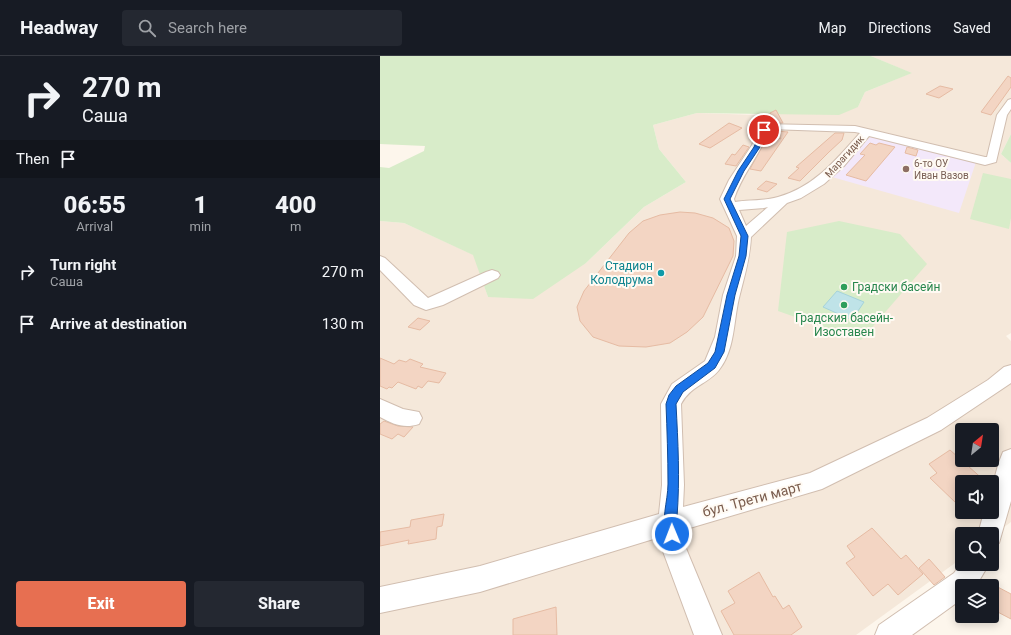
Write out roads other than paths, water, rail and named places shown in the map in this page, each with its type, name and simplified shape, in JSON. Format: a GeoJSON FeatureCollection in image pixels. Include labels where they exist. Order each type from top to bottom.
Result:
{"type":"FeatureCollection","features":[{"type":"Feature","properties":{"kind":"street"},"geometry":{"type":"LineString","coordinates":[[708,635],[673,546],[670,522],[674,485],[671,404],[672,398],[679,389],[712,366],[719,352],[731,295],[743,256],[744,236],[727,199],[729,192],[757,147],[765,126],[841,127],[985,161],[992,160],[1002,115],[1011,102]]}},
{"type":"Feature","properties":{"kind":"street","name":"Марагидик"},"geometry":{"type":"LineString","coordinates":[[731,207],[782,201],[801,194],[827,176],[867,132]]}},
{"type":"Feature","properties":{"kind":"street"},"geometry":{"type":"LineString","coordinates":[[744,236],[782,201]]}},
{"type":"Feature","properties":{"kind":"street"},"geometry":{"type":"LineString","coordinates":[[380,261],[420,301],[426,304],[437,301],[492,275]]}},
{"type":"Feature","properties":{"kind":"street","name":"бул. Трети март"},"geometry":{"type":"LineString","coordinates":[[380,600],[480,578],[670,522],[814,482],[934,424],[995,385],[1011,372]]}},
{"type":"Feature","properties":{"kind":"street"},"geometry":{"type":"LineString","coordinates":[[380,407],[400,418],[412,418]]}},
{"type":"Feature","properties":{"kind":"street"},"geometry":{"type":"LineString","coordinates":[[992,527],[1011,459]]}},
{"type":"Feature","properties":{"kind":"street"},"geometry":{"type":"LineString","coordinates":[[889,635],[963,582],[971,571]]}},
{"type":"Feature","properties":{"kind":"water","name":"Градския басейн- Изоставен"},"geometry":{"type":"Polygon","coordinates":[[[837,291],[864,302],[852,320],[823,307],[837,291]]]}},
{"type":"Feature","properties":{"kind":"place","name":"6-то ОУ Иван Вазов"},"geometry":{"type":"Point","coordinates":[906,169]}},
{"type":"Feature","properties":{"kind":"place","name":"Стадион Колодрума"},"geometry":{"type":"Point","coordinates":[661,273]}},
{"type":"Feature","properties":{"kind":"place","name":"Градски басейн"},"geometry":{"type":"Point","coordinates":[844,287]}},
{"type":"Feature","properties":{"kind":"place","name":"Градския басейн- Изоставен"},"geometry":{"type":"Point","coordinates":[844,305]}}]}
